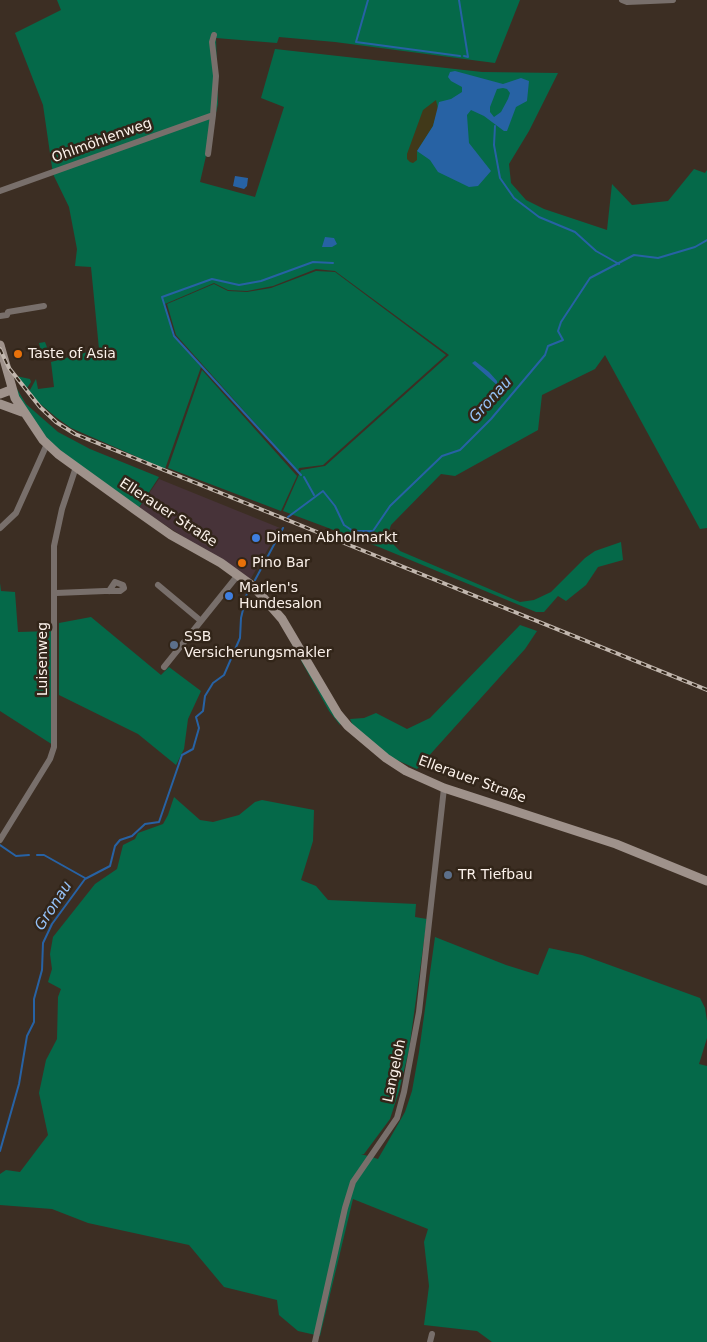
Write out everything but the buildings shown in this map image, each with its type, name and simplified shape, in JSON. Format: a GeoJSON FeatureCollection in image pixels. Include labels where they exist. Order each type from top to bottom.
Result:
{"type":"FeatureCollection","features":[{"type":"Feature","properties":{"kind":"main road","name":"Ellerauer Straße"},"geometry":{"type":"LineString","coordinates":[[0,344],[10,394],[47,444],[171,535],[238,575],[265,598],[282,619],[322,690],[348,726],[386,758],[406,771],[444,788],[616,844],[707,881]]}},
{"type":"Feature","properties":{"kind":"main road"},"geometry":{"type":"LineString","coordinates":[[0,400],[7,399],[10,394]]}},
{"type":"Feature","properties":{"kind":"main road"},"geometry":{"type":"LineString","coordinates":[[0,404],[22,412]]}},
{"type":"Feature","properties":{"kind":"street"},"geometry":{"type":"LineString","coordinates":[[622,0],[627,2],[672,0]]}},
{"type":"Feature","properties":{"kind":"street"},"geometry":{"type":"LineString","coordinates":[[208,154],[216,76],[212,42],[214,35]]}},
{"type":"Feature","properties":{"kind":"street","name":"Ohlmöhlenweg"},"geometry":{"type":"LineString","coordinates":[[0,191],[212,115]]}},
{"type":"Feature","properties":{"kind":"street"},"geometry":{"type":"LineString","coordinates":[[0,316],[7,315],[8,312],[44,306]]}},
{"type":"Feature","properties":{"kind":"street"},"geometry":{"type":"LineString","coordinates":[[0,528],[16,513],[47,444]]}},
{"type":"Feature","properties":{"kind":"street","name":"Luisenweg"},"geometry":{"type":"LineString","coordinates":[[0,840],[50,759],[54,747],[56,593],[54,564],[56,530],[76,467]]}},
{"type":"Feature","properties":{"kind":"street"},"geometry":{"type":"LineString","coordinates":[[164,667],[238,575]]}},
{"type":"Feature","properties":{"kind":"street"},"geometry":{"type":"LineString","coordinates":[[158,585],[201,621]]}},
{"type":"Feature","properties":{"kind":"street"},"geometry":{"type":"LineString","coordinates":[[56,593],[109,591]]}},
{"type":"Feature","properties":{"kind":"street","name":"Langeloh"},"geometry":{"type":"LineString","coordinates":[[315,1342],[345,1208],[353,1182],[397,1118],[404,1092],[419,1012],[444,788]]}},
{"type":"Feature","properties":{"kind":"street"},"geometry":{"type":"LineString","coordinates":[[430,1342],[432,1334]]}},
{"type":"Feature","properties":{"kind":"shaded area"},"geometry":{"type":"Polygon","coordinates":[[[159,479],[280,528],[250,580],[139,508],[159,479]]]}},
{"type":"Feature","properties":{"kind":"green space"},"geometry":{"type":"Polygon","coordinates":[[[57,0],[520,0],[495,63],[335,42],[279,37],[277,43],[216,38],[218,104],[200,182],[255,197],[284,107],[261,98],[275,49],[482,72],[558,73],[529,131],[509,164],[511,183],[526,200],[544,209],[607,230],[612,184],[632,205],[668,201],[694,169],[705,173],[707,170],[707,528],[700,529],[605,355],[595,369],[542,395],[538,430],[455,476],[441,474],[391,525],[389,531],[389,540],[400,551],[520,602],[534,600],[551,592],[585,558],[595,551],[621,542],[623,560],[598,567],[586,585],[566,601],[558,596],[544,612],[536,612],[379,547],[283,511],[301,470],[325,466],[449,355],[335,271],[316,269],[273,286],[247,291],[228,290],[214,283],[165,304],[173,336],[201,367],[165,469],[71,428],[57,418],[38,402],[16,376],[30,379],[31,382],[27,388],[30,390],[36,379],[38,389],[54,387],[51,362],[99,349],[91,267],[75,266],[77,249],[69,207],[53,174],[43,105],[15,33],[61,10],[57,0]]]}},
{"type":"Feature","properties":{"kind":"green space"},"geometry":{"type":"Polygon","coordinates":[[[316,271],[335,272],[446,355],[323,465],[299,468],[298,471],[176,335],[167,304],[214,284],[228,291],[247,292],[271,288],[316,271]]]}},
{"type":"Feature","properties":{"kind":"green space"},"geometry":{"type":"Polygon","coordinates":[[[45,342],[48,350],[55,353],[47,357],[42,355],[39,343],[45,342]]]}},
{"type":"Feature","properties":{"kind":"green space"},"geometry":{"type":"Polygon","coordinates":[[[202,370],[297,476],[281,511],[168,468],[202,370]]]}},
{"type":"Feature","properties":{"kind":"green space"},"geometry":{"type":"Polygon","coordinates":[[[14,384],[26,404],[58,432],[90,449],[159,477],[138,509],[80,467],[48,440],[20,401],[14,384]]]}},
{"type":"Feature","properties":{"kind":"green space"},"geometry":{"type":"Polygon","coordinates":[[[0,583],[1,591],[15,592],[18,632],[53,631],[53,745],[0,711],[0,583]]]}},
{"type":"Feature","properties":{"kind":"green space"},"geometry":{"type":"Polygon","coordinates":[[[91,617],[161,675],[169,667],[201,691],[188,719],[184,749],[176,765],[138,734],[59,695],[59,623],[91,617]]]}},
{"type":"Feature","properties":{"kind":"green space"},"geometry":{"type":"Polygon","coordinates":[[[520,625],[537,631],[525,649],[417,769],[390,757],[353,726],[350,719],[364,718],[376,713],[407,729],[430,718],[520,625]]]}},
{"type":"Feature","properties":{"kind":"green space"},"geometry":{"type":"Polygon","coordinates":[[[288,637],[341,723],[340,725],[329,711],[288,637]]]}},
{"type":"Feature","properties":{"kind":"green space"},"geometry":{"type":"Polygon","coordinates":[[[174,797],[200,820],[213,822],[239,815],[255,802],[262,800],[314,810],[313,841],[301,880],[316,886],[328,900],[416,904],[415,917],[427,919],[409,1050],[399,1091],[390,1119],[364,1154],[361,1154],[378,1159],[405,1112],[412,1091],[419,1052],[435,937],[506,965],[538,975],[549,948],[582,955],[700,998],[705,1008],[707,1021],[707,1038],[699,1064],[707,1066],[707,1342],[492,1342],[477,1331],[424,1325],[429,1286],[424,1242],[428,1229],[353,1199],[320,1336],[298,1331],[279,1315],[277,1300],[224,1287],[189,1245],[88,1223],[52,1209],[0,1205],[0,1174],[6,1170],[20,1172],[48,1135],[39,1093],[46,1060],[57,1039],[58,997],[61,989],[48,982],[52,969],[50,954],[53,937],[95,884],[117,869],[123,845],[135,839],[138,833],[163,824],[174,797]]]}},
{"type":"Feature","properties":{"kind":"sand"},"geometry":{"type":"Polygon","coordinates":[[[436,100],[438,109],[433,126],[417,151],[417,160],[413,163],[410,162],[407,159],[407,154],[423,110],[436,100]]]}},
{"type":"Feature","properties":{"kind":"water"},"geometry":{"type":"Polygon","coordinates":[[[455,71],[503,84],[521,78],[529,81],[527,101],[516,107],[507,131],[504,131],[484,116],[471,110],[467,115],[469,143],[491,171],[478,186],[469,187],[438,172],[430,160],[417,151],[433,126],[439,102],[451,99],[462,92],[462,87],[451,81],[448,77],[450,72],[455,71]],[[497,89],[490,107],[490,112],[494,117],[501,112],[508,99],[510,93],[507,89],[497,89]]]}},
{"type":"Feature","properties":{"kind":"water"},"geometry":{"type":"Polygon","coordinates":[[[235,176],[248,178],[247,186],[244,189],[233,186],[235,176]]]}},
{"type":"Feature","properties":{"kind":"water"},"geometry":{"type":"Polygon","coordinates":[[[325,237],[334,238],[337,244],[332,247],[322,247],[325,237]]]}},
{"type":"Feature","properties":{"kind":"water"},"geometry":{"type":"Polygon","coordinates":[[[475,361],[489,372],[497,381],[497,385],[472,363],[475,361]]]}},
{"type":"Feature","properties":{"kind":"waterway"},"geometry":{"type":"LineString","coordinates":[[368,0],[356,42],[460,56]]}},
{"type":"Feature","properties":{"kind":"waterway"},"geometry":{"type":"LineString","coordinates":[[459,0],[468,57],[464,56]]}},
{"type":"Feature","properties":{"kind":"waterway"},"geometry":{"type":"LineString","coordinates":[[495,126],[494,145],[500,178],[514,198],[539,217],[575,232],[596,251],[619,264]]}},
{"type":"Feature","properties":{"kind":"waterway","name":"Gronau"},"geometry":{"type":"LineString","coordinates":[[288,517],[323,491],[335,506],[344,525],[353,531],[373,531],[390,506],[442,456],[460,450],[491,419],[545,355],[548,346],[563,340],[558,331],[561,322],[590,278],[634,255],[658,258],[695,247],[707,240]]}},
{"type":"Feature","properties":{"kind":"waterway"},"geometry":{"type":"LineString","coordinates":[[301,475],[174,336],[162,297],[212,279],[239,285],[261,281],[313,262],[333,263]]}},
{"type":"Feature","properties":{"kind":"waterway"},"geometry":{"type":"LineString","coordinates":[[304,477],[314,495]]}},
{"type":"Feature","properties":{"kind":"waterway","name":"Gronau"},"geometry":{"type":"LineString","coordinates":[[255,580],[283,528]]}},
{"type":"Feature","properties":{"kind":"waterway","name":"Gronau"},"geometry":{"type":"LineString","coordinates":[[0,1151],[19,1084],[27,1036],[34,1022],[34,999],[42,970],[43,943],[52,924],[85,879],[110,866],[115,846],[120,840],[132,836],[145,824],[159,822],[182,755],[193,749],[199,728],[196,717],[203,711],[205,696],[213,683],[224,675],[240,638],[241,618],[248,589]]}},
{"type":"Feature","properties":{"kind":"waterway"},"geometry":{"type":"LineString","coordinates":[[0,845],[16,856],[29,855]]}},
{"type":"Feature","properties":{"kind":"waterway"},"geometry":{"type":"LineString","coordinates":[[37,855],[44,855],[85,878]]}},
{"type":"Feature","properties":{"kind":"railway"},"geometry":{"type":"LineString","coordinates":[[0,349],[9,368],[40,407],[56,422],[75,434],[707,690]]}},
{"type":"Feature","properties":{"kind":"place","name":"Taste of Asia"},"geometry":{"type":"Point","coordinates":[18,354]}},
{"type":"Feature","properties":{"kind":"place","name":"Dimen Abholmarkt"},"geometry":{"type":"Point","coordinates":[256,538]}},
{"type":"Feature","properties":{"kind":"place","name":"Pino Bar"},"geometry":{"type":"Point","coordinates":[242,563]}},
{"type":"Feature","properties":{"kind":"place","name":"Marlen's Hundesalon"},"geometry":{"type":"Point","coordinates":[229,596]}},
{"type":"Feature","properties":{"kind":"place","name":"SSB Versicherungsmakler"},"geometry":{"type":"Point","coordinates":[174,645]}},
{"type":"Feature","properties":{"kind":"place","name":"TR Tiefbau"},"geometry":{"type":"Point","coordinates":[448,875]}}]}
